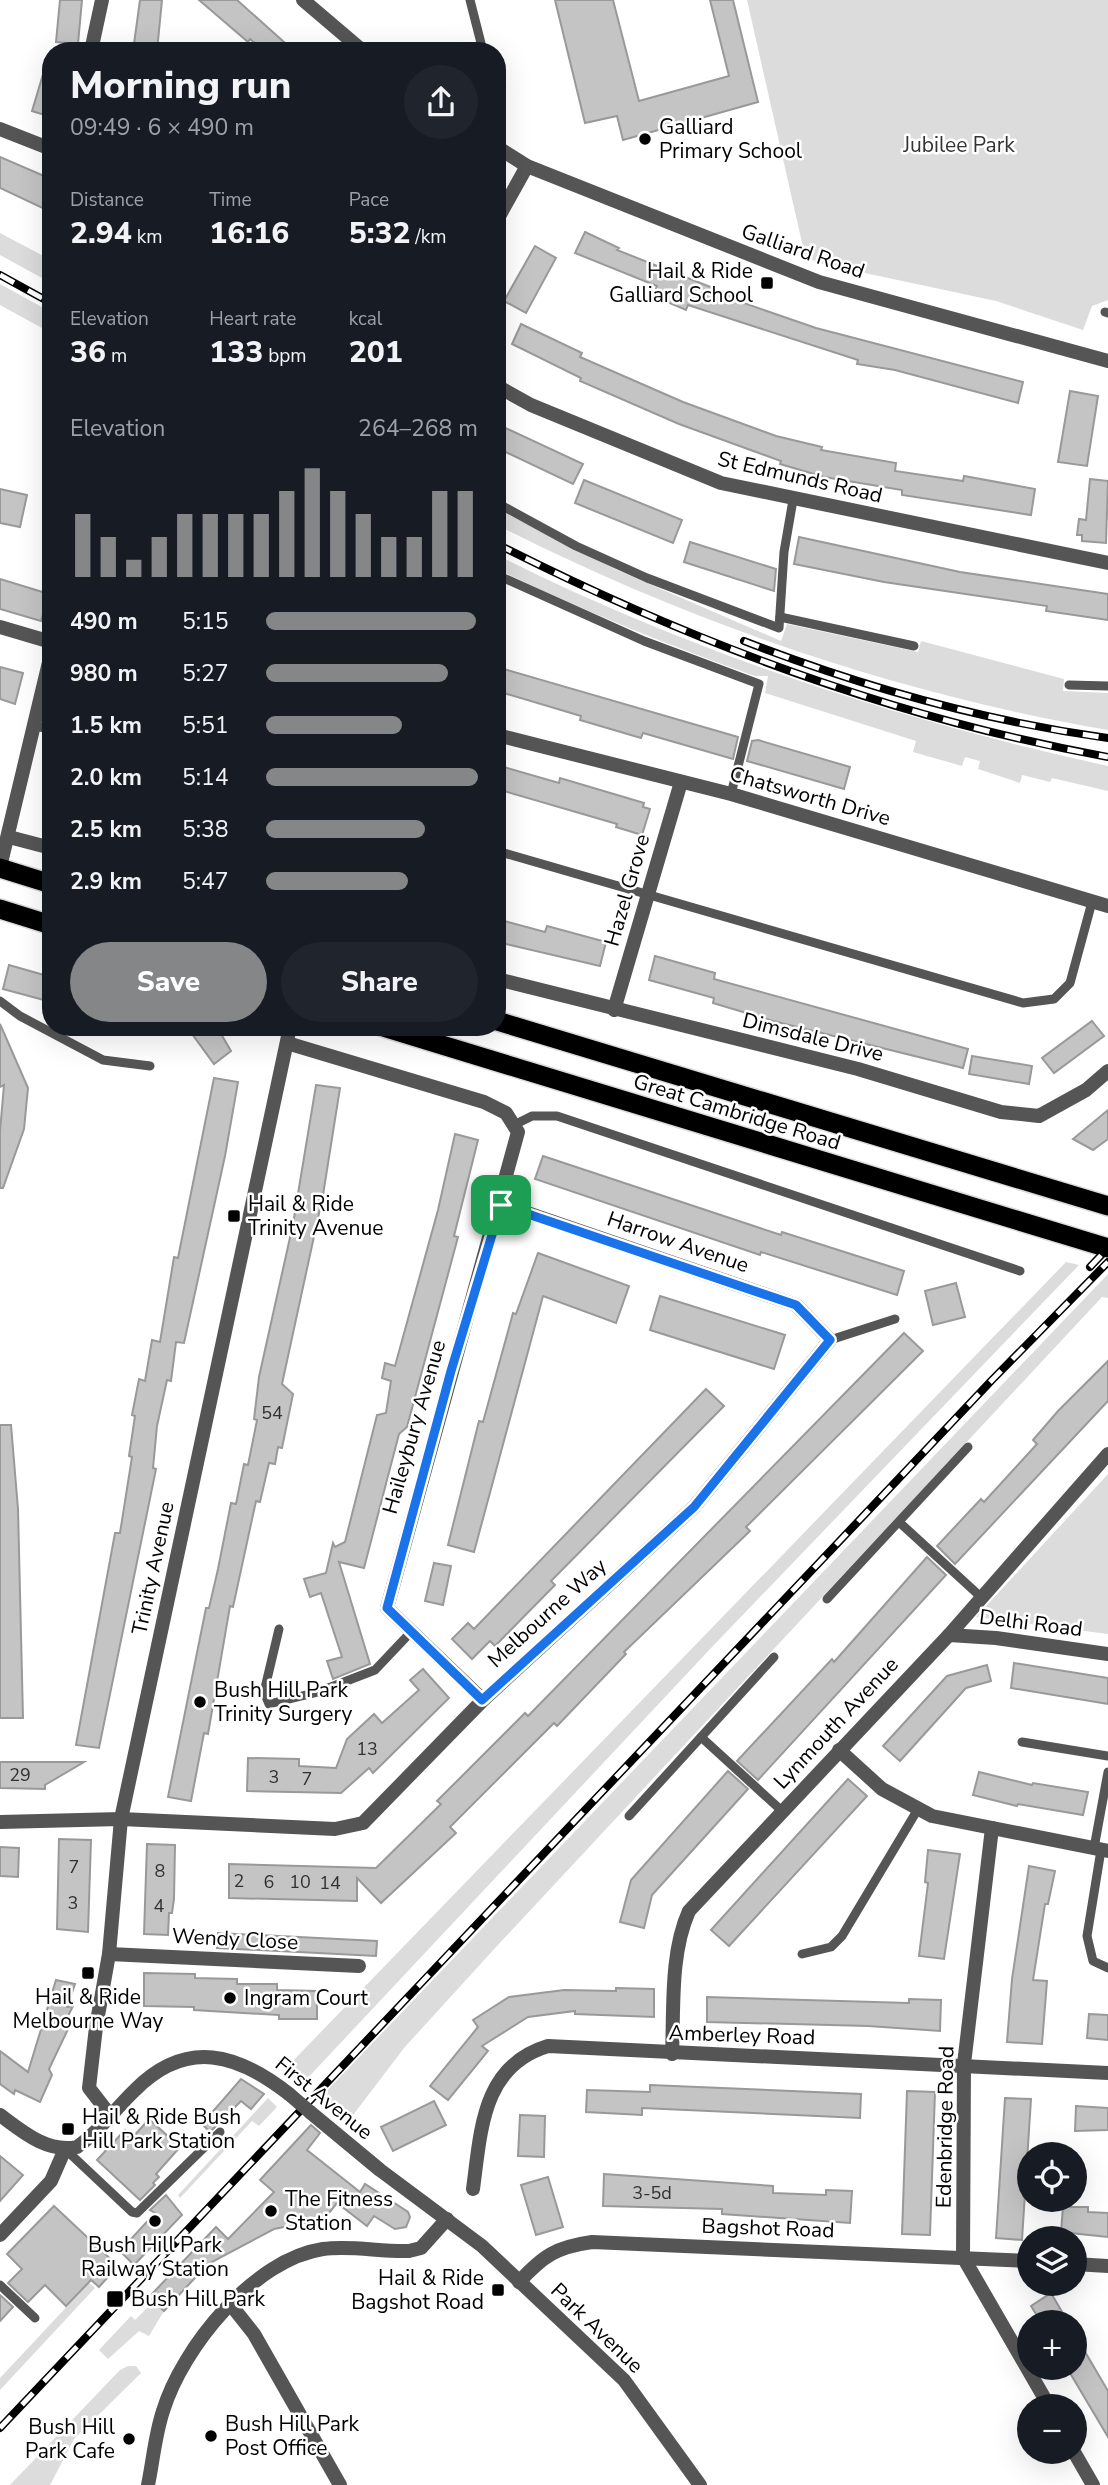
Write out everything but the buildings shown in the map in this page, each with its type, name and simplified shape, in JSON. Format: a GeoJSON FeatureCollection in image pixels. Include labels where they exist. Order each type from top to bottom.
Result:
{"type":"FeatureCollection","features":[{"type":"Feature","properties":{"kind":"highway"},"geometry":{"type":"LineString","coordinates":[[0,867],[42,881]]}},
{"type":"Feature","properties":{"kind":"highway"},"geometry":{"type":"LineString","coordinates":[[0,909],[42,922]]}},
{"type":"Feature","properties":{"kind":"highway","name":"Great Cambridge Road"},"geometry":{"type":"LineString","coordinates":[[506,1024],[1108,1206]]}},
{"type":"Feature","properties":{"kind":"highway","name":"Great Cambridge Road"},"geometry":{"type":"LineString","coordinates":[[412,1036],[1108,1248]]}},
{"type":"Feature","properties":{"kind":"street"},"geometry":{"type":"LineString","coordinates":[[93,42],[102,0]]}},
{"type":"Feature","properties":{"kind":"street"},"geometry":{"type":"LineString","coordinates":[[303,0],[352,42]]}},
{"type":"Feature","properties":{"kind":"street"},"geometry":{"type":"LineString","coordinates":[[0,129],[42,145]]}},
{"type":"Feature","properties":{"kind":"street","name":"Galliard Road"},"geometry":{"type":"LineString","coordinates":[[506,152],[527,166],[819,282],[1108,361]]}},
{"type":"Feature","properties":{"kind":"street"},"geometry":{"type":"LineString","coordinates":[[506,204],[527,166]]}},
{"type":"Feature","properties":{"kind":"street","name":"St Edmunds Road"},"geometry":{"type":"LineString","coordinates":[[506,391],[543,410],[721,483],[1108,564]]}},
{"type":"Feature","properties":{"kind":"street"},"geometry":{"type":"LineString","coordinates":[[0,627],[42,639]]}},
{"type":"Feature","properties":{"kind":"street"},"geometry":{"type":"LineString","coordinates":[[0,867],[42,690]]}},
{"type":"Feature","properties":{"kind":"street","name":"Chatsworth Drive"},"geometry":{"type":"LineString","coordinates":[[506,737],[731,794],[1108,906]]}},
{"type":"Feature","properties":{"kind":"street","name":"Hazel Grove"},"geometry":{"type":"LineString","coordinates":[[614,1010],[681,782]]}},
{"type":"Feature","properties":{"kind":"street"},"geometry":{"type":"LineString","coordinates":[[9,837],[42,846]]}},
{"type":"Feature","properties":{"kind":"street","name":"Dimsdale Drive"},"geometry":{"type":"LineString","coordinates":[[506,981],[858,1069],[1001,1112],[1040,1116],[1086,1090],[1108,1071]]}},
{"type":"Feature","properties":{"kind":"street","name":"Trinity Avenue"},"geometry":{"type":"LineString","coordinates":[[110,2115],[89,2088],[109,1954],[121,1819],[288,1036]]}},
{"type":"Feature","properties":{"kind":"street"},"geometry":{"type":"LineString","coordinates":[[287,1043],[484,1102],[506,1113],[516,1124]]}},
{"type":"Feature","properties":{"kind":"street","name":"Haileybury Avenue"},"geometry":{"type":"LineString","coordinates":[[482,1700],[387,1608],[451,1371],[501,1205],[518,1139],[516,1124]]}},
{"type":"Feature","properties":{"kind":"street","name":"Harrow Avenue"},"geometry":{"type":"LineString","coordinates":[[501,1205],[796,1305],[830,1340]]}},
{"type":"Feature","properties":{"kind":"street","name":"Melbourne Way"},"geometry":{"type":"LineString","coordinates":[[0,1822],[121,1819],[352,1828],[362,1823],[482,1700],[694,1507],[830,1340]]}},
{"type":"Feature","properties":{"kind":"street","name":"Lynmouth Avenue"},"geometry":{"type":"LineString","coordinates":[[672,2054],[676,1976],[683,1924],[689,1911],[982,1598],[1108,1454]]}},
{"type":"Feature","properties":{"kind":"street","name":"Delhi Road"},"geometry":{"type":"LineString","coordinates":[[948,1635],[996,1637],[1108,1654]]}},
{"type":"Feature","properties":{"kind":"street"},"geometry":{"type":"LineString","coordinates":[[839,1750],[882,1789],[932,1816],[1101,1850]]}},
{"type":"Feature","properties":{"kind":"street","name":"Edenbridge Road"},"geometry":{"type":"LineString","coordinates":[[963,2257],[964,2064],[992,1828]]}},
{"type":"Feature","properties":{"kind":"street","name":"Wendy Close"},"geometry":{"type":"LineString","coordinates":[[109,1954],[359,1966]]}},
{"type":"Feature","properties":{"kind":"street","name":"Amberley Road"},"geometry":{"type":"LineString","coordinates":[[473,2189],[481,2126],[493,2091],[509,2066],[529,2052],[548,2046],[1108,2073]]}},
{"type":"Feature","properties":{"kind":"street","name":"First Avenue"},"geometry":{"type":"LineString","coordinates":[[65,2149],[85,2141],[152,2075],[186,2060],[203,2057],[237,2060],[289,2094],[380,2171],[447,2219]]}},
{"type":"Feature","properties":{"kind":"street"},"geometry":{"type":"LineString","coordinates":[[0,2115],[30,2137],[65,2149],[51,2181],[0,2235]]}},
{"type":"Feature","properties":{"kind":"street"},"geometry":{"type":"LineString","coordinates":[[148,2485],[162,2412],[181,2367],[231,2305],[274,2268],[300,2255],[322,2249],[409,2251],[421,2248],[432,2239],[447,2219]]}},
{"type":"Feature","properties":{"kind":"street","name":"Park Avenue"},"geometry":{"type":"LineString","coordinates":[[447,2219],[482,2246],[624,2380],[700,2485]]}},
{"type":"Feature","properties":{"kind":"street","name":"Bagshot Road"},"geometry":{"type":"LineString","coordinates":[[519,2282],[541,2258],[558,2249],[592,2242],[1017,2260]]}},
{"type":"Feature","properties":{"kind":"street"},"geometry":{"type":"LineString","coordinates":[[963,2257],[1042,2394]]}},
{"type":"Feature","properties":{"kind":"street"},"geometry":{"type":"LineString","coordinates":[[1087,2265],[1108,2266]]}},
{"type":"Feature","properties":{"kind":"street"},"geometry":{"type":"LineString","coordinates":[[231,2305],[254,2334],[340,2485]]}},
{"type":"Feature","properties":{"kind":"street"},"geometry":{"type":"LineString","coordinates":[[1081,2464],[1093,2485]]}},
{"type":"Feature","properties":{"kind":"lane"},"geometry":{"type":"LineString","coordinates":[[470,0],[481,42]]}},
{"type":"Feature","properties":{"kind":"lane"},"geometry":{"type":"LineString","coordinates":[[506,508],[576,546],[646,578],[769,627],[779,628],[784,552],[793,500]]}},
{"type":"Feature","properties":{"kind":"lane"},"geometry":{"type":"LineString","coordinates":[[506,579],[644,641],[759,684],[731,794]]}},
{"type":"Feature","properties":{"kind":"lane"},"geometry":{"type":"LineString","coordinates":[[780,617],[914,646]]}},
{"type":"Feature","properties":{"kind":"lane"},"geometry":{"type":"LineString","coordinates":[[1069,685],[1108,685]]}},
{"type":"Feature","properties":{"kind":"lane"},"geometry":{"type":"LineString","coordinates":[[33,725],[42,728]]}},
{"type":"Feature","properties":{"kind":"lane"},"geometry":{"type":"LineString","coordinates":[[506,854],[1023,1003],[1054,999],[1070,983],[1092,902]]}},
{"type":"Feature","properties":{"kind":"lane"},"geometry":{"type":"LineString","coordinates":[[0,1001],[42,1028]]}},
{"type":"Feature","properties":{"kind":"lane"},"geometry":{"type":"LineString","coordinates":[[58,1036],[103,1060],[150,1066]]}},
{"type":"Feature","properties":{"kind":"lane"},"geometry":{"type":"LineString","coordinates":[[516,1124],[532,1116],[557,1116],[1020,1271]]}},
{"type":"Feature","properties":{"kind":"lane"},"geometry":{"type":"LineString","coordinates":[[830,1340],[895,1319]]}},
{"type":"Feature","properties":{"kind":"lane"},"geometry":{"type":"LineString","coordinates":[[827,1600],[968,1447]]}},
{"type":"Feature","properties":{"kind":"lane"},"geometry":{"type":"LineString","coordinates":[[899,1522],[982,1598]]}},
{"type":"Feature","properties":{"kind":"lane"},"geometry":{"type":"LineString","coordinates":[[279,1629],[264,1692],[269,1704],[331,1688],[375,1670],[411,1632]]}},
{"type":"Feature","properties":{"kind":"lane"},"geometry":{"type":"LineString","coordinates":[[629,1816],[774,1657]]}},
{"type":"Feature","properties":{"kind":"lane"},"geometry":{"type":"LineString","coordinates":[[701,1737],[782,1811]]}},
{"type":"Feature","properties":{"kind":"lane"},"geometry":{"type":"LineString","coordinates":[[1023,1742],[1108,1756]]}},
{"type":"Feature","properties":{"kind":"lane"},"geometry":{"type":"LineString","coordinates":[[1108,1772],[1101,1850],[1087,1936],[1093,1961],[1108,1968]]}},
{"type":"Feature","properties":{"kind":"lane"},"geometry":{"type":"LineString","coordinates":[[802,1954],[831,1947],[842,1936],[918,1808]]}},
{"type":"Feature","properties":{"kind":"lane"},"geometry":{"type":"LineString","coordinates":[[65,2149],[132,2212],[137,2213],[220,2132]]}},
{"type":"Feature","properties":{"kind":"lane"},"geometry":{"type":"LineString","coordinates":[[0,2286],[35,2318]]}},
{"type":"Feature","properties":{"kind":"green space","name":"Jubilee Park"},"geometry":{"type":"Polygon","coordinates":[[[747,0],[1108,0],[1108,300],[1092,306],[1083,330],[996,301],[818,263],[805,256],[747,0]]]}},
{"type":"Feature","properties":{"kind":"green space"},"geometry":{"type":"Polygon","coordinates":[[[0,233],[42,255],[42,278],[0,255],[0,233]]]}},
{"type":"Feature","properties":{"kind":"green space"},"geometry":{"type":"Polygon","coordinates":[[[0,284],[42,307],[42,328],[0,305],[0,284]]]}},
{"type":"Feature","properties":{"kind":"green space"},"geometry":{"type":"Polygon","coordinates":[[[506,514],[615,569],[781,641],[787,624],[918,652],[921,641],[1064,679],[1063,691],[1108,693],[1108,730],[1028,715],[872,675],[719,623],[570,560],[506,529],[506,514]]]}},
{"type":"Feature","properties":{"kind":"green space"},"geometry":{"type":"Polygon","coordinates":[[[506,559],[644,622],[796,680],[951,727],[1108,766],[1108,791],[1052,778],[1050,782],[1022,775],[1020,783],[978,769],[980,761],[965,757],[962,766],[913,752],[916,741],[765,693],[768,676],[755,676],[689,652],[506,573],[506,559]]]}},
{"type":"Feature","properties":{"kind":"green space"},"geometry":{"type":"Polygon","coordinates":[[[1066,1262],[1079,1265],[712,1647],[303,2083],[287,2067],[1066,1262]]]}},
{"type":"Feature","properties":{"kind":"green space"},"geometry":{"type":"Polygon","coordinates":[[[1108,1274],[1108,1298],[1102,1297],[496,1947],[404,2048],[347,2123],[319,2099],[1108,1274]]]}},
{"type":"Feature","properties":{"kind":"green space"},"geometry":{"type":"Polygon","coordinates":[[[1108,1474],[1108,1634],[976,1617],[1108,1474]]]}},
{"type":"Feature","properties":{"kind":"green space"},"geometry":{"type":"Polygon","coordinates":[[[268,2098],[277,2107],[259,2126],[252,2121],[180,2198],[178,2195],[268,2098]]]}},
{"type":"Feature","properties":{"kind":"green space"},"geometry":{"type":"Polygon","coordinates":[[[89,2283],[95,2288],[0,2390],[0,2378],[89,2283]]]}},
{"type":"Feature","properties":{"kind":"green space"},"geometry":{"type":"Polygon","coordinates":[[[154,2301],[164,2311],[149,2336],[139,2331],[108,2359],[99,2350],[131,2316],[135,2320],[154,2301]]]}},
{"type":"Feature","properties":{"kind":"green space"},"geometry":{"type":"Polygon","coordinates":[[[136,2366],[141,2373],[74,2439],[50,2485],[10,2485],[120,2370],[136,2366]]]}},
{"type":"Feature","properties":{"kind":"railway"},"geometry":{"type":"LineString","coordinates":[[0,275],[42,298]]}},
{"type":"Feature","properties":{"kind":"railway"},"geometry":{"type":"LineString","coordinates":[[506,548],[643,613],[795,673],[950,721],[1108,757]]}},
{"type":"Feature","properties":{"kind":"railway"},"geometry":{"type":"LineString","coordinates":[[744,641],[832,673],[923,700],[1015,722],[1108,738]]}},
{"type":"Feature","properties":{"kind":"railway"},"geometry":{"type":"LineString","coordinates":[[1090,1267],[1108,1248]]}},
{"type":"Feature","properties":{"kind":"railway"},"geometry":{"type":"LineString","coordinates":[[0,2428],[992,1380],[1108,1262]]}},
{"type":"Feature","properties":{"kind":"place","name":"Galliard Primary School"},"geometry":{"type":"Point","coordinates":[645,139]}},
{"type":"Feature","properties":{"kind":"place","name":"Hail & Ride Galliard School"},"geometry":{"type":"Point","coordinates":[767,283]}},
{"type":"Feature","properties":{"kind":"place","name":"Hail & Ride Trinity Avenue"},"geometry":{"type":"Point","coordinates":[234,1216]}},
{"type":"Feature","properties":{"kind":"place","name":"Bush Hill Park Trinity Surgery"},"geometry":{"type":"Point","coordinates":[200,1702]}},
{"type":"Feature","properties":{"kind":"place","name":"Hail & Ride Melbourne Way"},"geometry":{"type":"Point","coordinates":[88,1973]}},
{"type":"Feature","properties":{"kind":"place","name":"Ingram Court"},"geometry":{"type":"Point","coordinates":[230,1998]}},
{"type":"Feature","properties":{"kind":"place","name":"Hail & Ride Bush Hill Park Station"},"geometry":{"type":"Point","coordinates":[68,2129]}},
{"type":"Feature","properties":{"kind":"place","name":"The Fitness Station"},"geometry":{"type":"Point","coordinates":[271,2211]}},
{"type":"Feature","properties":{"kind":"place","name":"Bush Hill Park Railway Station"},"geometry":{"type":"Point","coordinates":[155,2221]}},
{"type":"Feature","properties":{"kind":"place","name":"Hail & Ride Bagshot Road"},"geometry":{"type":"Point","coordinates":[498,2290]}},
{"type":"Feature","properties":{"kind":"place","name":"Bush Hill Park"},"geometry":{"type":"Point","coordinates":[115,2299]}},
{"type":"Feature","properties":{"kind":"place","name":"Bush Hill Park Post Office"},"geometry":{"type":"Point","coordinates":[211,2436]}},
{"type":"Feature","properties":{"kind":"place","name":"Bush Hill Park Cafe"},"geometry":{"type":"Point","coordinates":[129,2439]}},
{"type":"Feature","properties":{"kind":"route"},"geometry":{"type":"LineString","coordinates":[[501,1205],[796,1305],[830,1340],[694,1507],[482,1700],[387,1608],[451,1371],[501,1205]]}}]}
